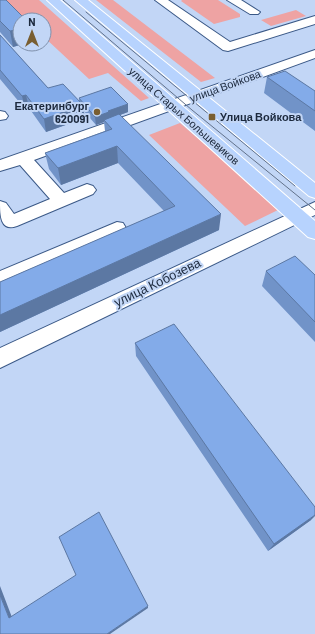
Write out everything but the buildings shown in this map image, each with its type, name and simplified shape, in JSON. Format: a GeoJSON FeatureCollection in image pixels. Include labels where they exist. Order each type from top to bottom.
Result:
{"type":"FeatureCollection","features":[{"type":"Feature","properties":{"kind":"main road","name":"улица Старых Большевиков"},"geometry":{"type":"LineString","coordinates":[[53,0],[315,232]]}},
{"type":"Feature","properties":{"kind":"main road","name":"улица Старых Большевиков"},"geometry":{"type":"LineString","coordinates":[[81,0],[315,192]]}},
{"type":"Feature","properties":{"kind":"street"},"geometry":{"type":"LineString","coordinates":[[160,0],[228,47],[315,20]]}},
{"type":"Feature","properties":{"kind":"street"},"geometry":{"type":"LineString","coordinates":[[233,0],[254,12]]}},
{"type":"Feature","properties":{"kind":"street","name":"улица Войкова"},"geometry":{"type":"LineString","coordinates":[[0,166],[315,54]]}},
{"type":"Feature","properties":{"kind":"street"},"geometry":{"type":"LineString","coordinates":[[23,158],[61,201]]}},
{"type":"Feature","properties":{"kind":"street"},"geometry":{"type":"LineString","coordinates":[[0,207],[10,222],[87,190]]}},
{"type":"Feature","properties":{"kind":"street","name":"улица Кобозева"},"geometry":{"type":"LineString","coordinates":[[0,358],[315,208]]}},
{"type":"Feature","properties":{"kind":"street"},"geometry":{"type":"LineString","coordinates":[[0,279],[117,228]]}},
{"type":"Feature","properties":{"kind":"shaded area"},"geometry":{"type":"Polygon","coordinates":[[[5,0],[39,0],[149,98],[141,101],[108,73],[89,79],[52,44],[52,12],[18,12],[5,0]]]}},
{"type":"Feature","properties":{"kind":"shaded area"},"geometry":{"type":"Polygon","coordinates":[[[96,0],[113,0],[215,78],[201,82],[96,0]]]}},
{"type":"Feature","properties":{"kind":"shaded area"},"geometry":{"type":"Polygon","coordinates":[[[218,0],[240,14],[240,17],[214,24],[181,1],[218,0]]]}},
{"type":"Feature","properties":{"kind":"shaded area"},"geometry":{"type":"Polygon","coordinates":[[[296,10],[306,16],[271,26],[261,20],[296,10]]]}},
{"type":"Feature","properties":{"kind":"shaded area"},"geometry":{"type":"Polygon","coordinates":[[[180,123],[280,209],[245,226],[149,135],[180,123]]]}},
{"type":"Feature","properties":{"kind":"tram line"},"geometry":{"type":"LineString","coordinates":[[63,0],[192,110],[315,210]]}},
{"type":"Feature","properties":{"kind":"tram line"},"geometry":{"type":"LineString","coordinates":[[86,12],[295,186]]}},
{"type":"Feature","properties":{"kind":"place","name":"Екатеринбург 620091"},"geometry":{"type":"Point","coordinates":[97,112]}},
{"type":"Feature","properties":{"kind":"place","name":"Улица Войкова"},"geometry":{"type":"Point","coordinates":[212,117]}}]}
